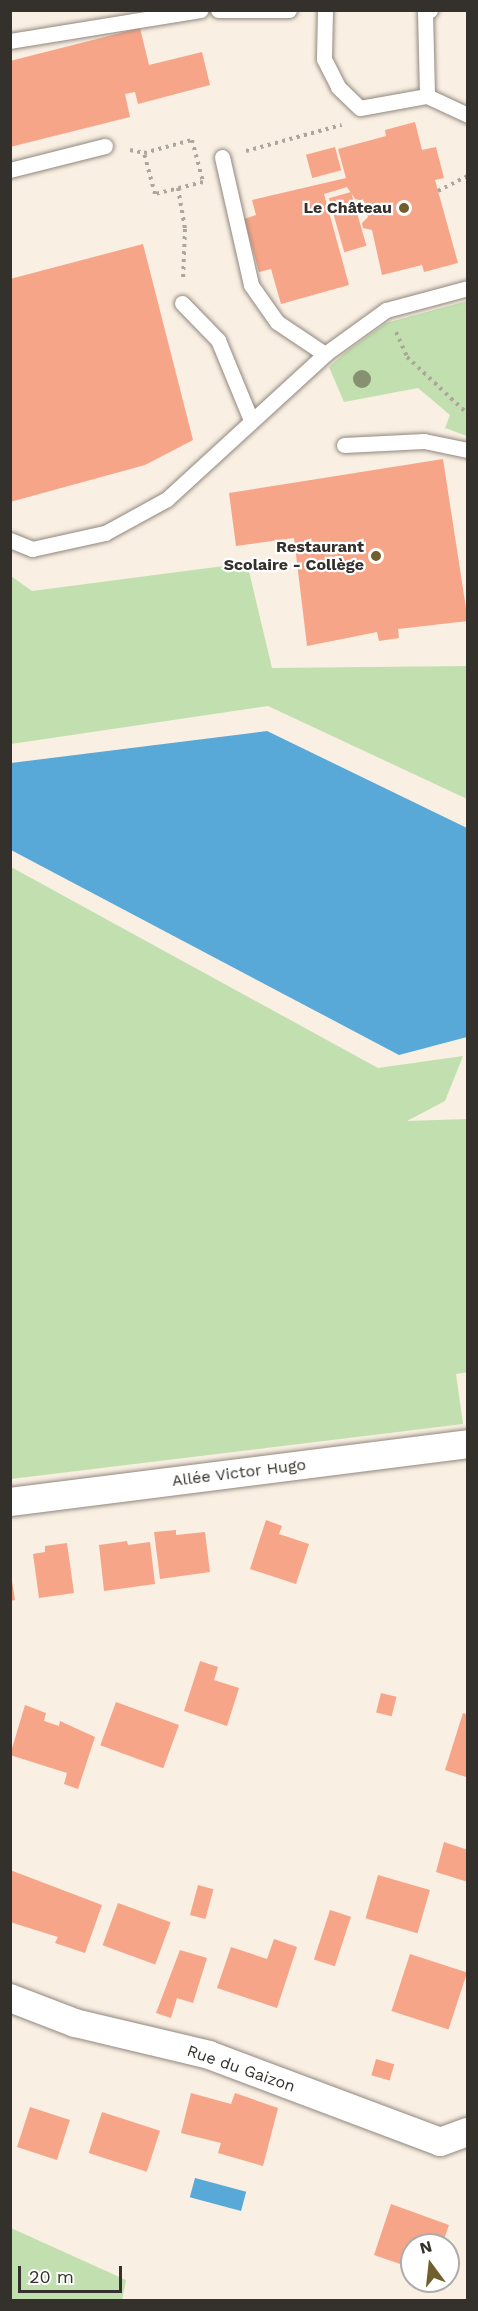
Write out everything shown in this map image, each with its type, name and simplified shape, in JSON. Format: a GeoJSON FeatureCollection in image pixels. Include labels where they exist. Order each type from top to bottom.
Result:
{"type":"FeatureCollection","features":[{"type":"Feature","properties":{"kind":"street","name":"Allée Victor Hugo"},"geometry":{"type":"LineString","coordinates":[[10,1502],[468,1444]]}},
{"type":"Feature","properties":{"kind":"street","name":"Rue du Gaizon"},"geometry":{"type":"LineString","coordinates":[[10,1998],[75,2023],[209,2055],[440,2142],[468,2132]]}},
{"type":"Feature","properties":{"kind":"lane"},"geometry":{"type":"LineString","coordinates":[[10,41],[201,10]]}},
{"type":"Feature","properties":{"kind":"lane"},"geometry":{"type":"LineString","coordinates":[[218,10],[289,10]]}},
{"type":"Feature","properties":{"kind":"lane"},"geometry":{"type":"LineString","coordinates":[[325,10],[324,59],[338,87],[360,108],[427,96],[468,115]]}},
{"type":"Feature","properties":{"kind":"lane"},"geometry":{"type":"LineString","coordinates":[[424,11],[427,96]]}},
{"type":"Feature","properties":{"kind":"lane"},"geometry":{"type":"LineString","coordinates":[[10,170],[105,146]]}},
{"type":"Feature","properties":{"kind":"lane"},"geometry":{"type":"LineString","coordinates":[[222,157],[251,285],[277,321],[325,354]]}},
{"type":"Feature","properties":{"kind":"lane"},"geometry":{"type":"LineString","coordinates":[[10,540],[32,549],[105,533],[167,499],[325,354],[386,310],[468,288]]}},
{"type":"Feature","properties":{"kind":"lane"},"geometry":{"type":"LineString","coordinates":[[182,303],[218,340],[251,420]]}},
{"type":"Feature","properties":{"kind":"lane"},"geometry":{"type":"LineString","coordinates":[[344,445],[424,441],[468,450]]}},
{"type":"Feature","properties":{"kind":"path"},"geometry":{"type":"LineString","coordinates":[[198,161],[336,129],[360,108]]}},
{"type":"Feature","properties":{"kind":"path"},"geometry":{"type":"LineString","coordinates":[[192,140],[198,161],[203,182],[155,194],[144,153],[192,140]]}},
{"type":"Feature","properties":{"kind":"path"},"geometry":{"type":"LineString","coordinates":[[438,191],[468,176]]}},
{"type":"Feature","properties":{"kind":"path"},"geometry":{"type":"LineString","coordinates":[[178,188],[185,229],[182,303]]}},
{"type":"Feature","properties":{"kind":"path"},"geometry":{"type":"LineString","coordinates":[[386,310],[407,357],[468,414]]}},
{"type":"Feature","properties":{"kind":"green space"},"geometry":{"type":"Polygon","coordinates":[[[467,301],[467,436],[445,428],[450,415],[418,388],[344,402],[329,367],[346,352],[386,323],[467,301]]]}},
{"type":"Feature","properties":{"kind":"green space"},"geometry":{"type":"Polygon","coordinates":[[[247,563],[272,668],[467,666],[467,799],[268,706],[11,744],[11,576],[32,591],[247,563]]]}},
{"type":"Feature","properties":{"kind":"green space"},"geometry":{"type":"Polygon","coordinates":[[[11,867],[378,1068],[463,1056],[445,1101],[407,1121],[467,1119],[468,1372],[456,1374],[463,1424],[11,1479],[11,867]]]}},
{"type":"Feature","properties":{"kind":"green space"},"geometry":{"type":"Polygon","coordinates":[[[11,2228],[126,2280],[122,2300],[11,2300],[11,2228]]]}},
{"type":"Feature","properties":{"kind":"water"},"geometry":{"type":"Polygon","coordinates":[[[267,731],[467,828],[467,1037],[399,1055],[11,850],[11,763],[267,731]]]}},
{"type":"Feature","properties":{"kind":"water"},"geometry":{"type":"Polygon","coordinates":[[[195,2178],[246,2192],[241,2211],[190,2197],[195,2178]]]}},
{"type":"Feature","properties":{"kind":"building"},"geometry":{"type":"Polygon","coordinates":[[[140,28],[149,65],[202,52],[210,85],[138,104],[135,92],[125,94],[130,117],[10,147],[10,61],[140,28]]]}},
{"type":"Feature","properties":{"kind":"building","name":"Le Château"},"geometry":{"type":"Polygon","coordinates":[[[415,122],[422,150],[436,147],[444,178],[435,180],[458,263],[424,272],[422,265],[382,275],[372,230],[363,228],[362,223],[368,217],[364,201],[355,199],[347,187],[324,194],[349,285],[281,304],[271,269],[259,272],[244,219],[256,215],[252,200],[346,178],[338,149],[386,136],[385,130],[415,122]]]}},
{"type":"Feature","properties":{"kind":"building"},"geometry":{"type":"Polygon","coordinates":[[[335,147],[341,170],[312,178],[306,155],[335,147]]]}},
{"type":"Feature","properties":{"kind":"building"},"geometry":{"type":"Polygon","coordinates":[[[351,192],[366,246],[344,252],[329,198],[351,192]]]}},
{"type":"Feature","properties":{"kind":"building"},"geometry":{"type":"Polygon","coordinates":[[[143,244],[193,440],[145,465],[10,502],[10,279],[143,244]]]}},
{"type":"Feature","properties":{"kind":"building","name":"Restaurant Scolaire - Collège"},"geometry":{"type":"Polygon","coordinates":[[[443,459],[468,621],[398,629],[399,638],[379,641],[377,632],[307,646],[294,538],[236,546],[229,493],[443,459]]]}},
{"type":"Feature","properties":{"kind":"building"},"geometry":{"type":"Polygon","coordinates":[[[266,1520],[282,1526],[279,1534],[309,1544],[296,1584],[250,1569],[266,1520]]]}},
{"type":"Feature","properties":{"kind":"building"},"geometry":{"type":"Polygon","coordinates":[[[176,1530],[176,1535],[205,1532],[210,1572],[160,1579],[154,1532],[176,1530]]]}},
{"type":"Feature","properties":{"kind":"building"},"geometry":{"type":"Polygon","coordinates":[[[127,1541],[128,1545],[150,1542],[155,1584],[104,1591],[99,1545],[127,1541]]]}},
{"type":"Feature","properties":{"kind":"building"},"geometry":{"type":"Polygon","coordinates":[[[67,1543],[74,1593],[39,1598],[33,1554],[45,1552],[45,1546],[67,1543]]]}},
{"type":"Feature","properties":{"kind":"building"},"geometry":{"type":"Polygon","coordinates":[[[10,1569],[15,1600],[10,1601],[10,1569]]]}},
{"type":"Feature","properties":{"kind":"building"},"geometry":{"type":"Polygon","coordinates":[[[200,1661],[218,1667],[214,1680],[239,1688],[227,1726],[184,1711],[200,1661]]]}},
{"type":"Feature","properties":{"kind":"building"},"geometry":{"type":"Polygon","coordinates":[[[381,1693],[397,1697],[392,1716],[376,1712],[381,1693]]]}},
{"type":"Feature","properties":{"kind":"building"},"geometry":{"type":"Polygon","coordinates":[[[116,1702],[179,1725],[163,1768],[100,1745],[116,1702]]]}},
{"type":"Feature","properties":{"kind":"building"},"geometry":{"type":"Polygon","coordinates":[[[25,1705],[46,1713],[44,1721],[59,1726],[60,1721],[95,1737],[78,1789],[64,1784],[67,1773],[10,1755],[25,1705]]]}},
{"type":"Feature","properties":{"kind":"building"},"geometry":{"type":"Polygon","coordinates":[[[463,1713],[468,1715],[466,1777],[445,1770],[463,1713]]]}},
{"type":"Feature","properties":{"kind":"building"},"geometry":{"type":"Polygon","coordinates":[[[444,1842],[468,1850],[468,1882],[436,1872],[444,1842]]]}},
{"type":"Feature","properties":{"kind":"building"},"geometry":{"type":"Polygon","coordinates":[[[10,1870],[102,1905],[85,1953],[55,1943],[58,1937],[10,1922],[10,1870]]]}},
{"type":"Feature","properties":{"kind":"building"},"geometry":{"type":"Polygon","coordinates":[[[378,1875],[430,1890],[418,1933],[366,1918],[378,1875]]]}},
{"type":"Feature","properties":{"kind":"building"},"geometry":{"type":"Polygon","coordinates":[[[198,1885],[213,1889],[205,1919],[190,1915],[198,1885]]]}},
{"type":"Feature","properties":{"kind":"building"},"geometry":{"type":"Polygon","coordinates":[[[118,1903],[171,1922],[155,1964],[103,1945],[118,1903]]]}},
{"type":"Feature","properties":{"kind":"building"},"geometry":{"type":"Polygon","coordinates":[[[330,1910],[351,1917],[335,1966],[314,1959],[330,1910]]]}},
{"type":"Feature","properties":{"kind":"building"},"geometry":{"type":"Polygon","coordinates":[[[274,1939],[297,1947],[277,2008],[217,1988],[231,1947],[267,1959],[274,1939]]]}},
{"type":"Feature","properties":{"kind":"building"},"geometry":{"type":"Polygon","coordinates":[[[180,1950],[207,1958],[193,2003],[177,1998],[171,2018],[156,2013],[180,1950]]]}},
{"type":"Feature","properties":{"kind":"building"},"geometry":{"type":"Polygon","coordinates":[[[410,1954],[467,1973],[449,2030],[391,2011],[410,1954]]]}},
{"type":"Feature","properties":{"kind":"building"},"geometry":{"type":"Polygon","coordinates":[[[376,2059],[394,2064],[390,2081],[371,2075],[376,2059]]]}},
{"type":"Feature","properties":{"kind":"building"},"geometry":{"type":"Polygon","coordinates":[[[191,2093],[231,2104],[235,2093],[278,2108],[263,2166],[218,2153],[221,2143],[181,2133],[191,2093]]]}},
{"type":"Feature","properties":{"kind":"building"},"geometry":{"type":"Polygon","coordinates":[[[30,2107],[70,2120],[57,2160],[17,2147],[30,2107]]]}},
{"type":"Feature","properties":{"kind":"building"},"geometry":{"type":"Polygon","coordinates":[[[102,2112],[160,2131],[147,2172],[89,2153],[102,2112]]]}},
{"type":"Feature","properties":{"kind":"building"},"geometry":{"type":"Polygon","coordinates":[[[391,2204],[449,2225],[446,2233],[400,2233],[400,2264],[374,2255],[391,2204]]]}},
{"type":"Feature","properties":{"kind":"place","name":"Le Château"},"geometry":{"type":"Point","coordinates":[404,208]}},
{"type":"Feature","properties":{"kind":"place","name":"Restaurant Scolaire - Collège"},"geometry":{"type":"Point","coordinates":[376,556]}}]}
